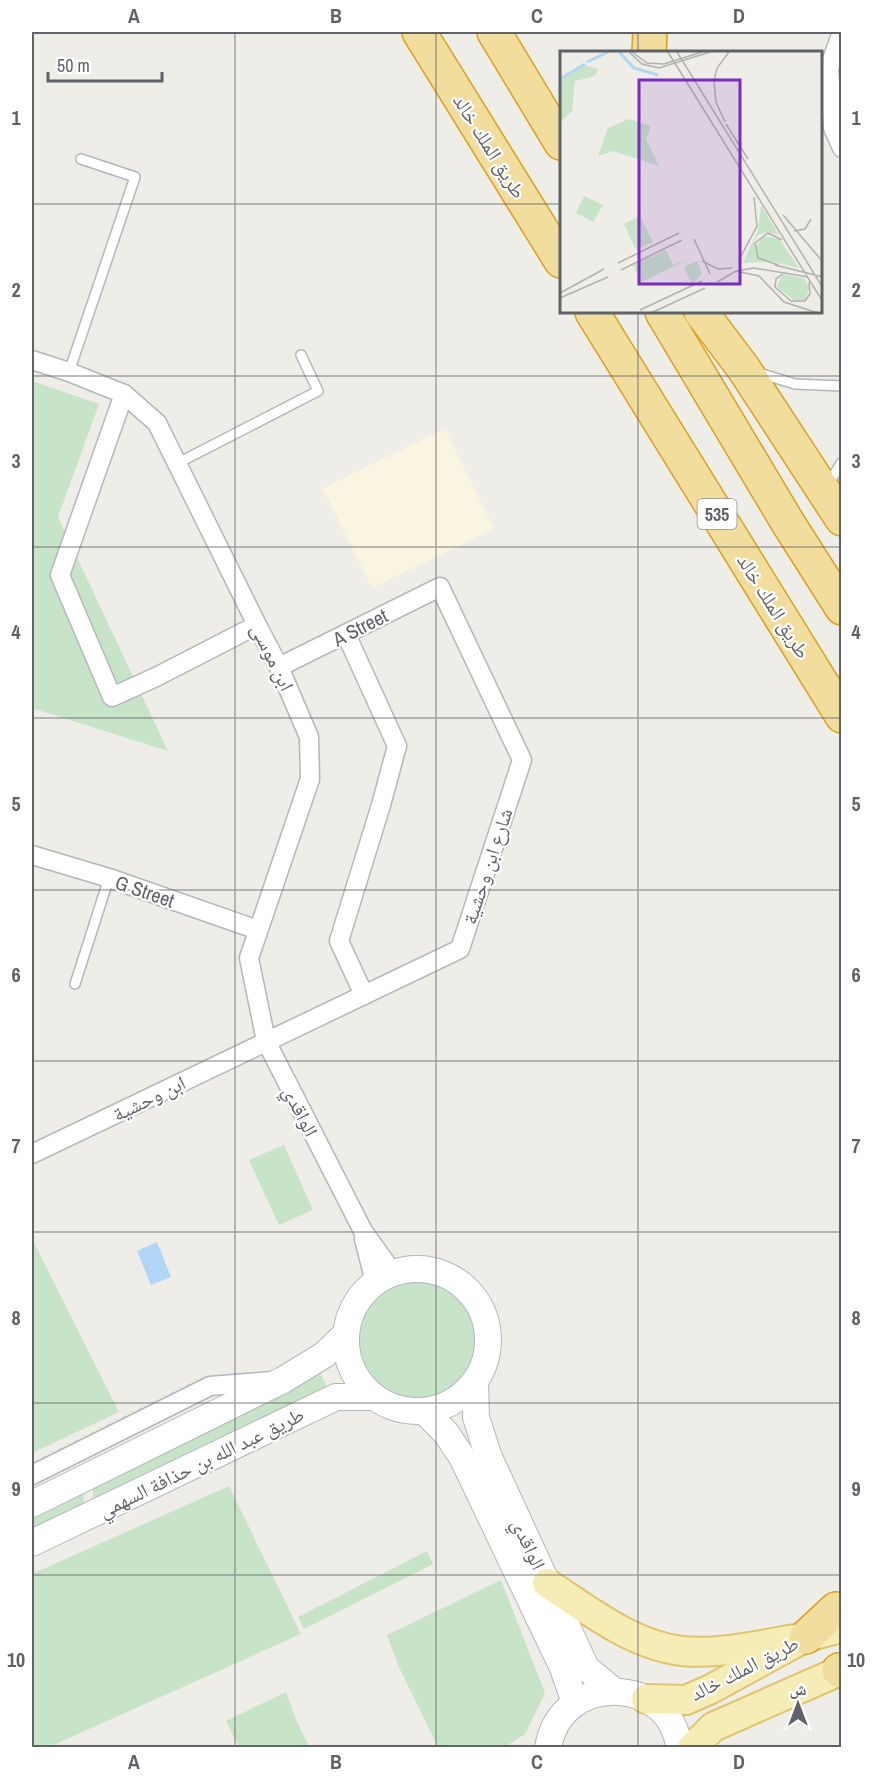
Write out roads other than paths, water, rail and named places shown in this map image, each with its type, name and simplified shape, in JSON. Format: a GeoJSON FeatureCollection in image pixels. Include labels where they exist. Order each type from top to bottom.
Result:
{"type":"FeatureCollection","features":[{"type":"Feature","properties":{"kind":"highway","name":"طريق الملك خالد"},"geometry":{"type":"LineString","coordinates":[[419,32],[560,259]]}},
{"type":"Feature","properties":{"kind":"highway"},"geometry":{"type":"LineString","coordinates":[[494,32],[560,142]]}},
{"type":"Feature","properties":{"kind":"highway"},"geometry":{"type":"LineString","coordinates":[[649,51],[650,32]]}},
{"type":"Feature","properties":{"kind":"highway"},"geometry":{"type":"LineString","coordinates":[[517,69],[560,127]]}},
{"type":"Feature","properties":{"kind":"highway","name":"طريق الملك خالد"},"geometry":{"type":"LineString","coordinates":[[593,314],[842,716]]}},
{"type":"Feature","properties":{"kind":"highway"},"geometry":{"type":"LineString","coordinates":[[663,314],[788,524],[842,608]]}},
{"type":"Feature","properties":{"kind":"highway"},"geometry":{"type":"LineString","coordinates":[[703,314],[744,369],[842,519]]}},
{"type":"Feature","properties":{"kind":"highway"},"geometry":{"type":"LineString","coordinates":[[721,314],[744,369]]}},
{"type":"Feature","properties":{"kind":"highway"},"geometry":{"type":"LineString","coordinates":[[806,1637],[839,1618]]}},
{"type":"Feature","properties":{"kind":"main road"},"geometry":{"type":"LineString","coordinates":[[547,1583],[604,1621],[630,1635],[682,1651],[734,1649],[806,1637]]}},
{"type":"Feature","properties":{"kind":"main road","name":"طريق الملك خالد"},"geometry":{"type":"LineString","coordinates":[[645,1699],[686,1700],[711,1689],[806,1637]]}},
{"type":"Feature","properties":{"kind":"main road","name":"طريق الملك خالد"},"geometry":{"type":"LineString","coordinates":[[692,1748],[713,1727],[841,1670]]}},
{"type":"Feature","properties":{"kind":"street"},"geometry":{"type":"LineString","coordinates":[[842,32],[829,68],[833,128],[842,148]]}},
{"type":"Feature","properties":{"kind":"street","name":"ابن موسى"},"geometry":{"type":"LineString","coordinates":[[32,360],[124,394],[157,423],[279,667],[309,737],[310,779],[249,958],[266,1041]]}},
{"type":"Feature","properties":{"kind":"street"},"geometry":{"type":"LineString","coordinates":[[124,394],[60,575],[112,697],[257,625]]}},
{"type":"Feature","properties":{"kind":"street","name":"A Street"},"geometry":{"type":"LineString","coordinates":[[279,667],[440,587]]}},
{"type":"Feature","properties":{"kind":"street","name":"شارع ابن وحشية"},"geometry":{"type":"LineString","coordinates":[[266,1041],[460,949],[522,760],[440,587]]}},
{"type":"Feature","properties":{"kind":"street"},"geometry":{"type":"LineString","coordinates":[[346,634],[397,746],[339,941],[364,995]]}},
{"type":"Feature","properties":{"kind":"street","name":"G Street"},"geometry":{"type":"LineString","coordinates":[[32,855],[109,878],[258,930]]}},
{"type":"Feature","properties":{"kind":"street","name":"ابن وحشية"},"geometry":{"type":"LineString","coordinates":[[32,1154],[266,1041]]}},
{"type":"Feature","properties":{"kind":"street","name":"الواقدي"},"geometry":{"type":"LineString","coordinates":[[266,1041],[384,1277]]}},
{"type":"Feature","properties":{"kind":"street"},"geometry":{"type":"LineString","coordinates":[[416,1269],[438,1272],[458,1282],[474,1297],[485,1317],[488,1340],[485,1362],[475,1382],[452,1402],[424,1411],[397,1408],[374,1397],[357,1380],[348,1359],[345,1335],[350,1315],[360,1297],[384,1277],[416,1269]]}},
{"type":"Feature","properties":{"kind":"street","name":"طريق عبد الله بن حذافة السهمي"},"geometry":{"type":"LineString","coordinates":[[32,1504],[283,1380],[324,1355],[345,1335]]}},
{"type":"Feature","properties":{"kind":"street"},"geometry":{"type":"LineString","coordinates":[[32,1475],[210,1386],[283,1380]]}},
{"type":"Feature","properties":{"kind":"street","name":"الواقدي"},"geometry":{"type":"LineString","coordinates":[[475,1382],[476,1417],[488,1455],[586,1668],[614,1691]]}},
{"type":"Feature","properties":{"kind":"street","name":"طريق عبد الله بن حذافة السهمي"},"geometry":{"type":"LineString","coordinates":[[32,1543],[336,1397],[374,1397]]}},
{"type":"Feature","properties":{"kind":"street","name":"الواقدي"},"geometry":{"type":"LineString","coordinates":[[424,1411],[446,1433],[462,1456],[563,1668],[575,1703]]}},
{"type":"Feature","properties":{"kind":"street"},"geometry":{"type":"LineString","coordinates":[[548,1748],[550,1736],[560,1718],[575,1703],[594,1694],[614,1691],[630,1693],[645,1699],[660,1710],[672,1724],[679,1748]]}},
{"type":"Feature","properties":{"kind":"lane"},"geometry":{"type":"LineString","coordinates":[[69,372],[135,177],[81,159]]}},
{"type":"Feature","properties":{"kind":"lane"},"geometry":{"type":"LineString","coordinates":[[176,464],[318,391],[302,356]]}},
{"type":"Feature","properties":{"kind":"lane"},"geometry":{"type":"LineString","coordinates":[[744,369],[795,384],[842,386]]}},
{"type":"Feature","properties":{"kind":"lane"},"geometry":{"type":"LineString","coordinates":[[825,491],[842,462]]}},
{"type":"Feature","properties":{"kind":"lane"},"geometry":{"type":"LineString","coordinates":[[75,984],[109,878]]}},
{"type":"Feature","properties":{"kind":"water"},"geometry":{"type":"Polygon","coordinates":[[[157,1242],[171,1277],[151,1285],[137,1251],[157,1242]]]}}]}
